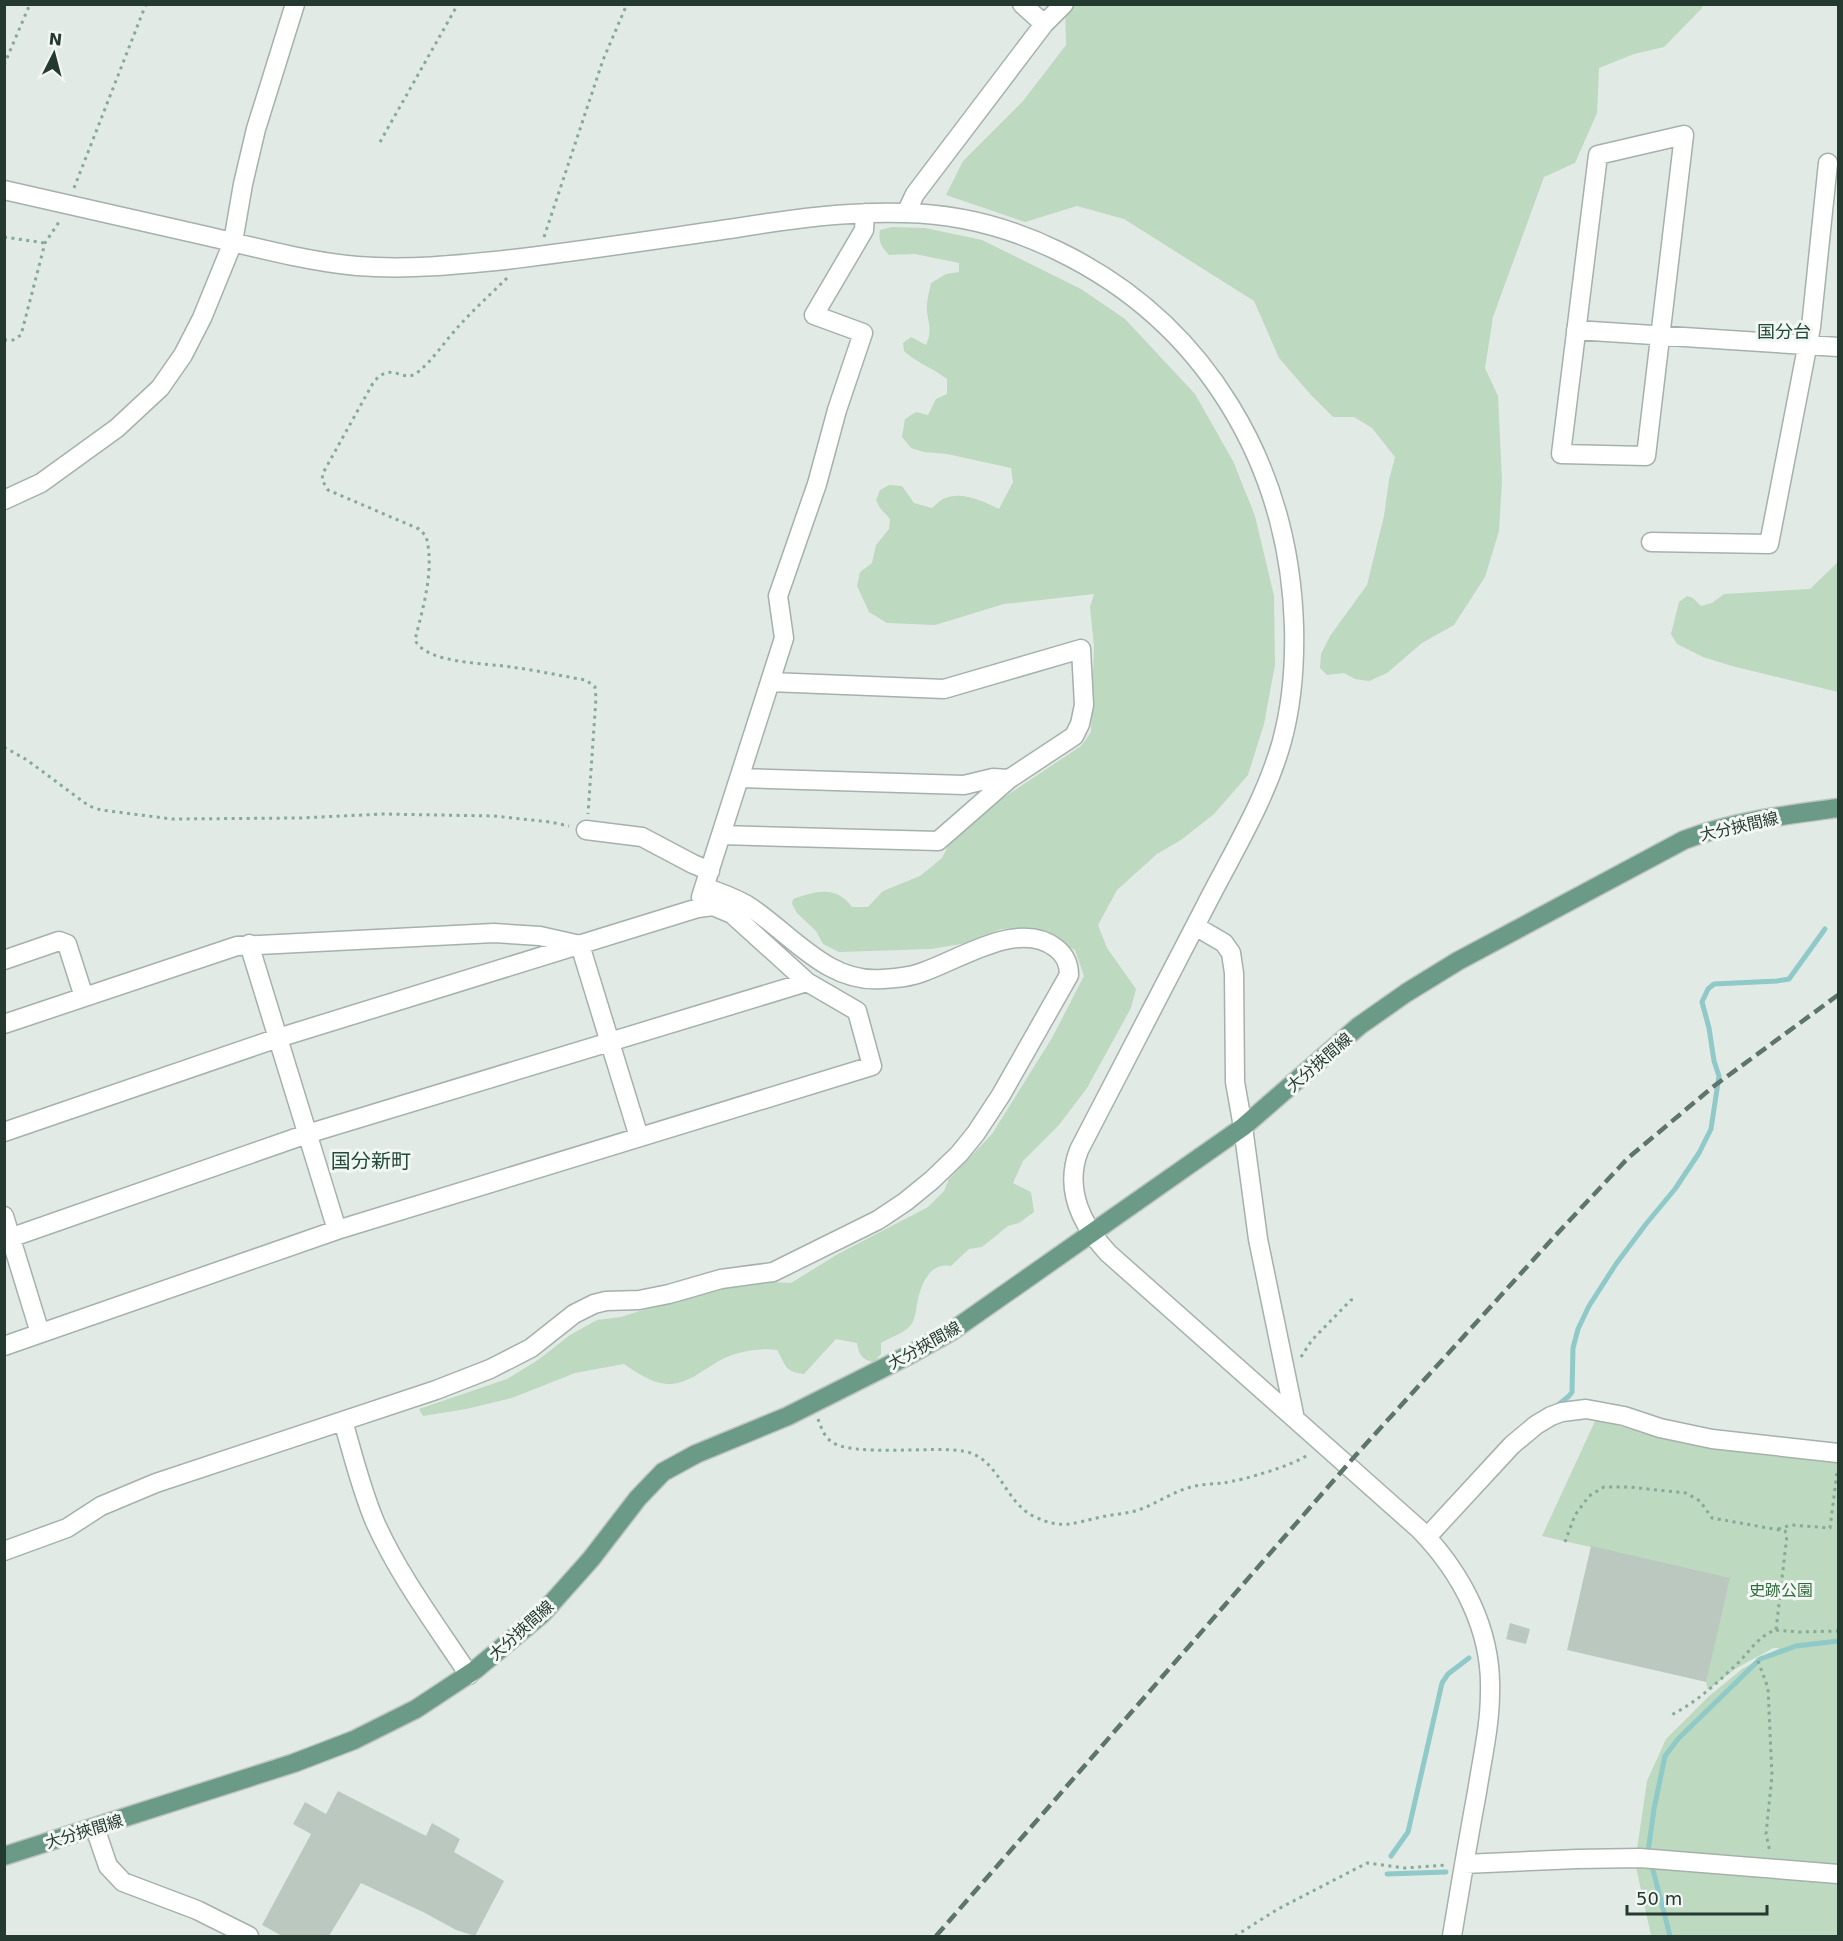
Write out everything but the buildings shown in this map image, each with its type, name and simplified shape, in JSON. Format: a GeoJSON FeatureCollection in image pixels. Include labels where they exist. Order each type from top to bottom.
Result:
{"type":"FeatureCollection","features":[{"type":"Feature","properties":{"kind":"main road","name":"大分挾間線"},"geometry":{"type":"LineString","coordinates":[[4,1856],[274,1770],[332,1749],[416,1709],[469,1675],[542,1614],[591,1559],[638,1498],[663,1472],[679,1461],[788,1416],[938,1340],[1243,1127],[1359,1026],[1406,993],[1458,961],[1668,847],[1699,834],[1734,824],[1839,808]]}},
{"type":"Feature","properties":{"kind":"street"},"geometry":{"type":"LineString","coordinates":[[4,500],[41,483],[132,416],[160,388],[193,338],[233,242],[256,129],[295,4]]}},
{"type":"Feature","properties":{"kind":"street"},"geometry":{"type":"LineString","coordinates":[[1022,4],[1044,24]]}},
{"type":"Feature","properties":{"kind":"street"},"geometry":{"type":"LineString","coordinates":[[906,213],[915,194],[1044,24],[1064,4]]}},
{"type":"Feature","properties":{"kind":"street"},"geometry":{"type":"LineString","coordinates":[[1684,135],[1660,335],[1646,456],[1561,454],[1598,155],[1684,135]]}},
{"type":"Feature","properties":{"kind":"street"},"geometry":{"type":"LineString","coordinates":[[1651,542],[1769,544],[1808,345],[1828,163]]}},
{"type":"Feature","properties":{"kind":"street"},"geometry":{"type":"LineString","coordinates":[[4,190],[233,242],[353,266],[443,267],[526,258],[805,218],[865,213],[906,213],[965,220],[1005,230],[1067,255],[1112,282],[1160,321],[1201,363],[1231,406],[1262,467],[1276,509],[1290,573],[1294,642],[1291,694],[1283,737],[1269,778],[1075,1160],[1072,1181],[1077,1206],[1091,1234],[1115,1260],[1426,1537],[1450,1565],[1466,1593],[1479,1623],[1489,1660],[1490,1692],[1488,1722],[1452,1936]]}},
{"type":"Feature","properties":{"kind":"street"},"geometry":{"type":"LineString","coordinates":[[698,908],[784,638],[778,596],[817,484],[837,410],[863,333],[814,315],[864,230],[865,213]]}},
{"type":"Feature","properties":{"kind":"street"},"geometry":{"type":"LineString","coordinates":[[1576,330],[1839,347]]}},
{"type":"Feature","properties":{"kind":"street"},"geometry":{"type":"LineString","coordinates":[[722,835],[938,842],[1009,779],[1074,736],[1080,724],[1084,705],[1082,649],[944,690],[770,682]]}},
{"type":"Feature","properties":{"kind":"street"},"geometry":{"type":"LineString","coordinates":[[740,778],[964,785],[993,778],[1009,779]]}},
{"type":"Feature","properties":{"kind":"street"},"geometry":{"type":"LineString","coordinates":[[4,1551],[57,1532],[101,1506],[156,1483],[436,1390],[508,1361],[531,1348],[574,1314],[594,1304],[606,1301],[633,1301],[669,1294],[721,1279],[773,1272],[885,1215],[905,1203],[932,1180],[959,1154],[976,1133],[1001,1095],[1069,975],[1067,960],[1053,946],[1041,939],[1023,937],[993,944],[907,977],[880,980],[855,978],[828,966],[788,938],[750,907],[707,879],[693,864],[642,837],[586,830]]}},
{"type":"Feature","properties":{"kind":"street"},"geometry":{"type":"LineString","coordinates":[[4,1132],[278,1038],[698,908],[713,906],[732,914],[807,982],[857,1011],[872,1066],[337,1230],[4,1346]]}},
{"type":"Feature","properties":{"kind":"street"},"geometry":{"type":"LineString","coordinates":[[1195,927],[1224,943],[1230,949],[1234,973],[1235,1082],[1258,1239],[1295,1419]]}},
{"type":"Feature","properties":{"kind":"street"},"geometry":{"type":"LineString","coordinates":[[4,1024],[237,946],[249,944],[494,933],[540,936],[580,945]]}},
{"type":"Feature","properties":{"kind":"street"},"geometry":{"type":"LineString","coordinates":[[4,960],[59,941],[67,944],[84,997]]}},
{"type":"Feature","properties":{"kind":"street"},"geometry":{"type":"LineString","coordinates":[[249,944],[337,1230]]}},
{"type":"Feature","properties":{"kind":"street"},"geometry":{"type":"LineString","coordinates":[[580,945],[639,1137]]}},
{"type":"Feature","properties":{"kind":"street"},"geometry":{"type":"LineString","coordinates":[[8,1239],[307,1134],[807,982]]}},
{"type":"Feature","properties":{"kind":"street"},"geometry":{"type":"LineString","coordinates":[[4,1216],[8,1239],[40,1334]]}},
{"type":"Feature","properties":{"kind":"street"},"geometry":{"type":"LineString","coordinates":[[1426,1537],[1517,1440],[1551,1416],[1574,1409],[1599,1410],[1660,1428],[1712,1439],[1839,1453]]}},
{"type":"Feature","properties":{"kind":"street"},"geometry":{"type":"LineString","coordinates":[[343,1421],[361,1484],[384,1540],[469,1675]]}},
{"type":"Feature","properties":{"kind":"street"},"geometry":{"type":"LineString","coordinates":[[95,1828],[108,1866],[123,1882],[197,1910],[249,1936]]}},
{"type":"Feature","properties":{"kind":"street"},"geometry":{"type":"LineString","coordinates":[[1464,1864],[1622,1858],[1839,1874]]}},
{"type":"Feature","properties":{"kind":"path"},"geometry":{"type":"LineString","coordinates":[[4,65],[30,4]]}},
{"type":"Feature","properties":{"kind":"path"},"geometry":{"type":"LineString","coordinates":[[4,340],[17,339],[23,330],[45,243],[53,234],[68,204],[146,4]]}},
{"type":"Feature","properties":{"kind":"path"},"geometry":{"type":"LineString","coordinates":[[380,142],[458,4]]}},
{"type":"Feature","properties":{"kind":"path"},"geometry":{"type":"LineString","coordinates":[[4,747],[27,760],[89,806],[101,810],[172,819],[300,818],[383,814],[494,816],[550,822],[586,830],[595,687],[586,680],[508,666],[458,661],[426,652],[420,648],[415,640],[429,573],[426,536],[419,530],[328,490],[322,480],[323,473],[379,375],[389,372],[409,376],[420,371],[459,325],[545,236],[603,60],[627,4]]}},
{"type":"Feature","properties":{"kind":"path"},"geometry":{"type":"LineString","coordinates":[[4,237],[45,243]]}},
{"type":"Feature","properties":{"kind":"path"},"geometry":{"type":"LineString","coordinates":[[1285,1369],[1301,1357],[1316,1336],[1351,1300],[1356,1299]]}},
{"type":"Feature","properties":{"kind":"path"},"geometry":{"type":"LineString","coordinates":[[811,1404],[825,1434],[832,1443],[864,1449],[946,1449],[970,1452],[980,1456],[992,1467],[1005,1489],[1025,1512],[1048,1522],[1062,1524],[1080,1524],[1098,1517],[1137,1511],[1196,1485],[1225,1482],[1290,1464],[1313,1451]]}},
{"type":"Feature","properties":{"kind":"path"},"geometry":{"type":"LineString","coordinates":[[1777,1529],[1791,1525],[1830,1528],[1837,1472]]}},
{"type":"Feature","properties":{"kind":"path"},"geometry":{"type":"LineString","coordinates":[[1565,1542],[1575,1515],[1589,1496],[1605,1487],[1686,1493],[1700,1501],[1712,1518],[1785,1531],[1787,1535],[1776,1630]]}},
{"type":"Feature","properties":{"kind":"path"},"geometry":{"type":"LineString","coordinates":[[1833,1505],[1839,1504]]}},
{"type":"Feature","properties":{"kind":"path"},"geometry":{"type":"LineString","coordinates":[[1671,1714],[1708,1690],[1763,1636],[1776,1630],[1839,1631]]}},
{"type":"Feature","properties":{"kind":"path"},"geometry":{"type":"LineString","coordinates":[[1758,1661],[1768,1688],[1772,1776],[1766,1834],[1773,1868]]}},
{"type":"Feature","properties":{"kind":"path"},"geometry":{"type":"LineString","coordinates":[[1235,1936],[1287,1904],[1367,1863],[1405,1868],[1464,1864]]}},
{"type":"Feature","properties":{"kind":"green space"},"geometry":{"type":"Polygon","coordinates":[[[1065,5],[1703,5],[1664,47],[1634,54],[1599,68],[1597,113],[1575,163],[1544,177],[1493,317],[1485,368],[1498,396],[1502,481],[1499,531],[1485,577],[1454,625],[1422,643],[1387,673],[1369,681],[1355,679],[1344,673],[1327,675],[1320,668],[1321,654],[1330,636],[1367,585],[1384,516],[1395,457],[1372,428],[1354,417],[1333,417],[1311,395],[1279,358],[1254,301],[1124,219],[1077,206],[1025,222],[946,195],[963,161],[1023,101],[1066,45],[1065,5]]]}},
{"type":"Feature","properties":{"kind":"green space"},"geometry":{"type":"Polygon","coordinates":[[[892,227],[925,228],[982,240],[1081,289],[1125,319],[1195,394],[1233,461],[1255,516],[1274,596],[1275,665],[1264,724],[1248,775],[1214,814],[1181,840],[1157,854],[1117,890],[1098,925],[1107,948],[1136,989],[1131,1008],[1087,1088],[1059,1125],[1023,1161],[1013,1183],[1031,1192],[1034,1212],[1019,1223],[1008,1226],[982,1247],[969,1249],[951,1266],[938,1267],[933,1270],[922,1286],[912,1323],[904,1331],[881,1343],[881,1354],[874,1362],[862,1356],[857,1343],[836,1339],[804,1374],[793,1372],[784,1364],[777,1350],[769,1349],[736,1354],[720,1360],[699,1374],[671,1384],[640,1375],[624,1364],[575,1373],[512,1398],[423,1416],[419,1409],[507,1379],[538,1360],[570,1335],[597,1320],[621,1317],[694,1294],[751,1281],[791,1283],[838,1254],[928,1207],[944,1191],[949,1179],[992,1134],[1052,1038],[1084,976],[1075,950],[1028,928],[1001,929],[973,942],[931,949],[839,952],[823,944],[816,931],[797,913],[792,904],[793,899],[825,892],[839,895],[852,907],[868,907],[883,891],[920,876],[942,858],[952,838],[985,810],[1081,746],[1091,732],[1094,646],[1090,607],[1094,594],[1004,604],[935,625],[887,623],[869,612],[857,586],[860,572],[872,563],[876,545],[889,529],[890,519],[876,500],[880,490],[889,485],[902,486],[914,503],[932,508],[943,499],[964,496],[999,509],[1013,482],[1011,468],[947,454],[924,452],[911,448],[902,437],[905,419],[916,412],[928,415],[936,399],[947,394],[947,379],[904,351],[903,343],[911,337],[926,345],[929,332],[927,308],[931,283],[946,274],[959,272],[959,263],[915,254],[889,255],[881,244],[879,234],[880,230],[892,227]]]}},
{"type":"Feature","properties":{"kind":"green space"},"geometry":{"type":"Polygon","coordinates":[[[1838,562],[1838,692],[1703,657],[1677,644],[1671,634],[1679,602],[1687,596],[1693,598],[1701,606],[1712,603],[1724,594],[1810,589],[1838,562]]]}},
{"type":"Feature","properties":{"kind":"green space","name":"史跡公園"},"geometry":{"type":"Polygon","coordinates":[[[1596,1419],[1660,1438],[1708,1447],[1838,1463],[1838,1936],[1651,1935],[1635,1863],[1647,1781],[1666,1739],[1708,1697],[1742,1669],[1780,1648],[1773,1648],[1735,1669],[1708,1690],[1706,1682],[1723,1577],[1542,1536],[1596,1419]]]}},
{"type":"Feature","properties":{"kind":"waterway"},"geometry":{"type":"LineString","coordinates":[[1558,1405],[1572,1392],[1573,1348],[1578,1329],[1589,1306],[1616,1264],[1675,1189],[1699,1153],[1711,1129],[1719,1076],[1702,1002],[1708,989],[1714,984],[1789,979],[1825,929]]}},
{"type":"Feature","properties":{"kind":"waterway"},"geometry":{"type":"LineString","coordinates":[[1648,1852],[1665,1756],[1678,1739],[1760,1659],[1796,1646],[1838,1641]]}},
{"type":"Feature","properties":{"kind":"waterway"},"geometry":{"type":"LineString","coordinates":[[1391,1856],[1408,1832],[1442,1683],[1448,1674],[1469,1658]]}},
{"type":"Feature","properties":{"kind":"waterway"},"geometry":{"type":"LineString","coordinates":[[1647,1866],[1652,1866],[1670,1936]]}},
{"type":"Feature","properties":{"kind":"waterway"},"geometry":{"type":"LineString","coordinates":[[1387,1874],[1446,1872]]}},
{"type":"Feature","properties":{"kind":"railway"},"geometry":{"type":"LineString","coordinates":[[936,1936],[1355,1456],[1628,1158],[1714,1086],[1838,995]]}},
{"type":"Feature","properties":{"kind":"district","name":"国分台"},"geometry":{"type":"Point","coordinates":[1784,332]}},
{"type":"Feature","properties":{"kind":"district","name":"国分新町"},"geometry":{"type":"Point","coordinates":[371,1161]}}]}
